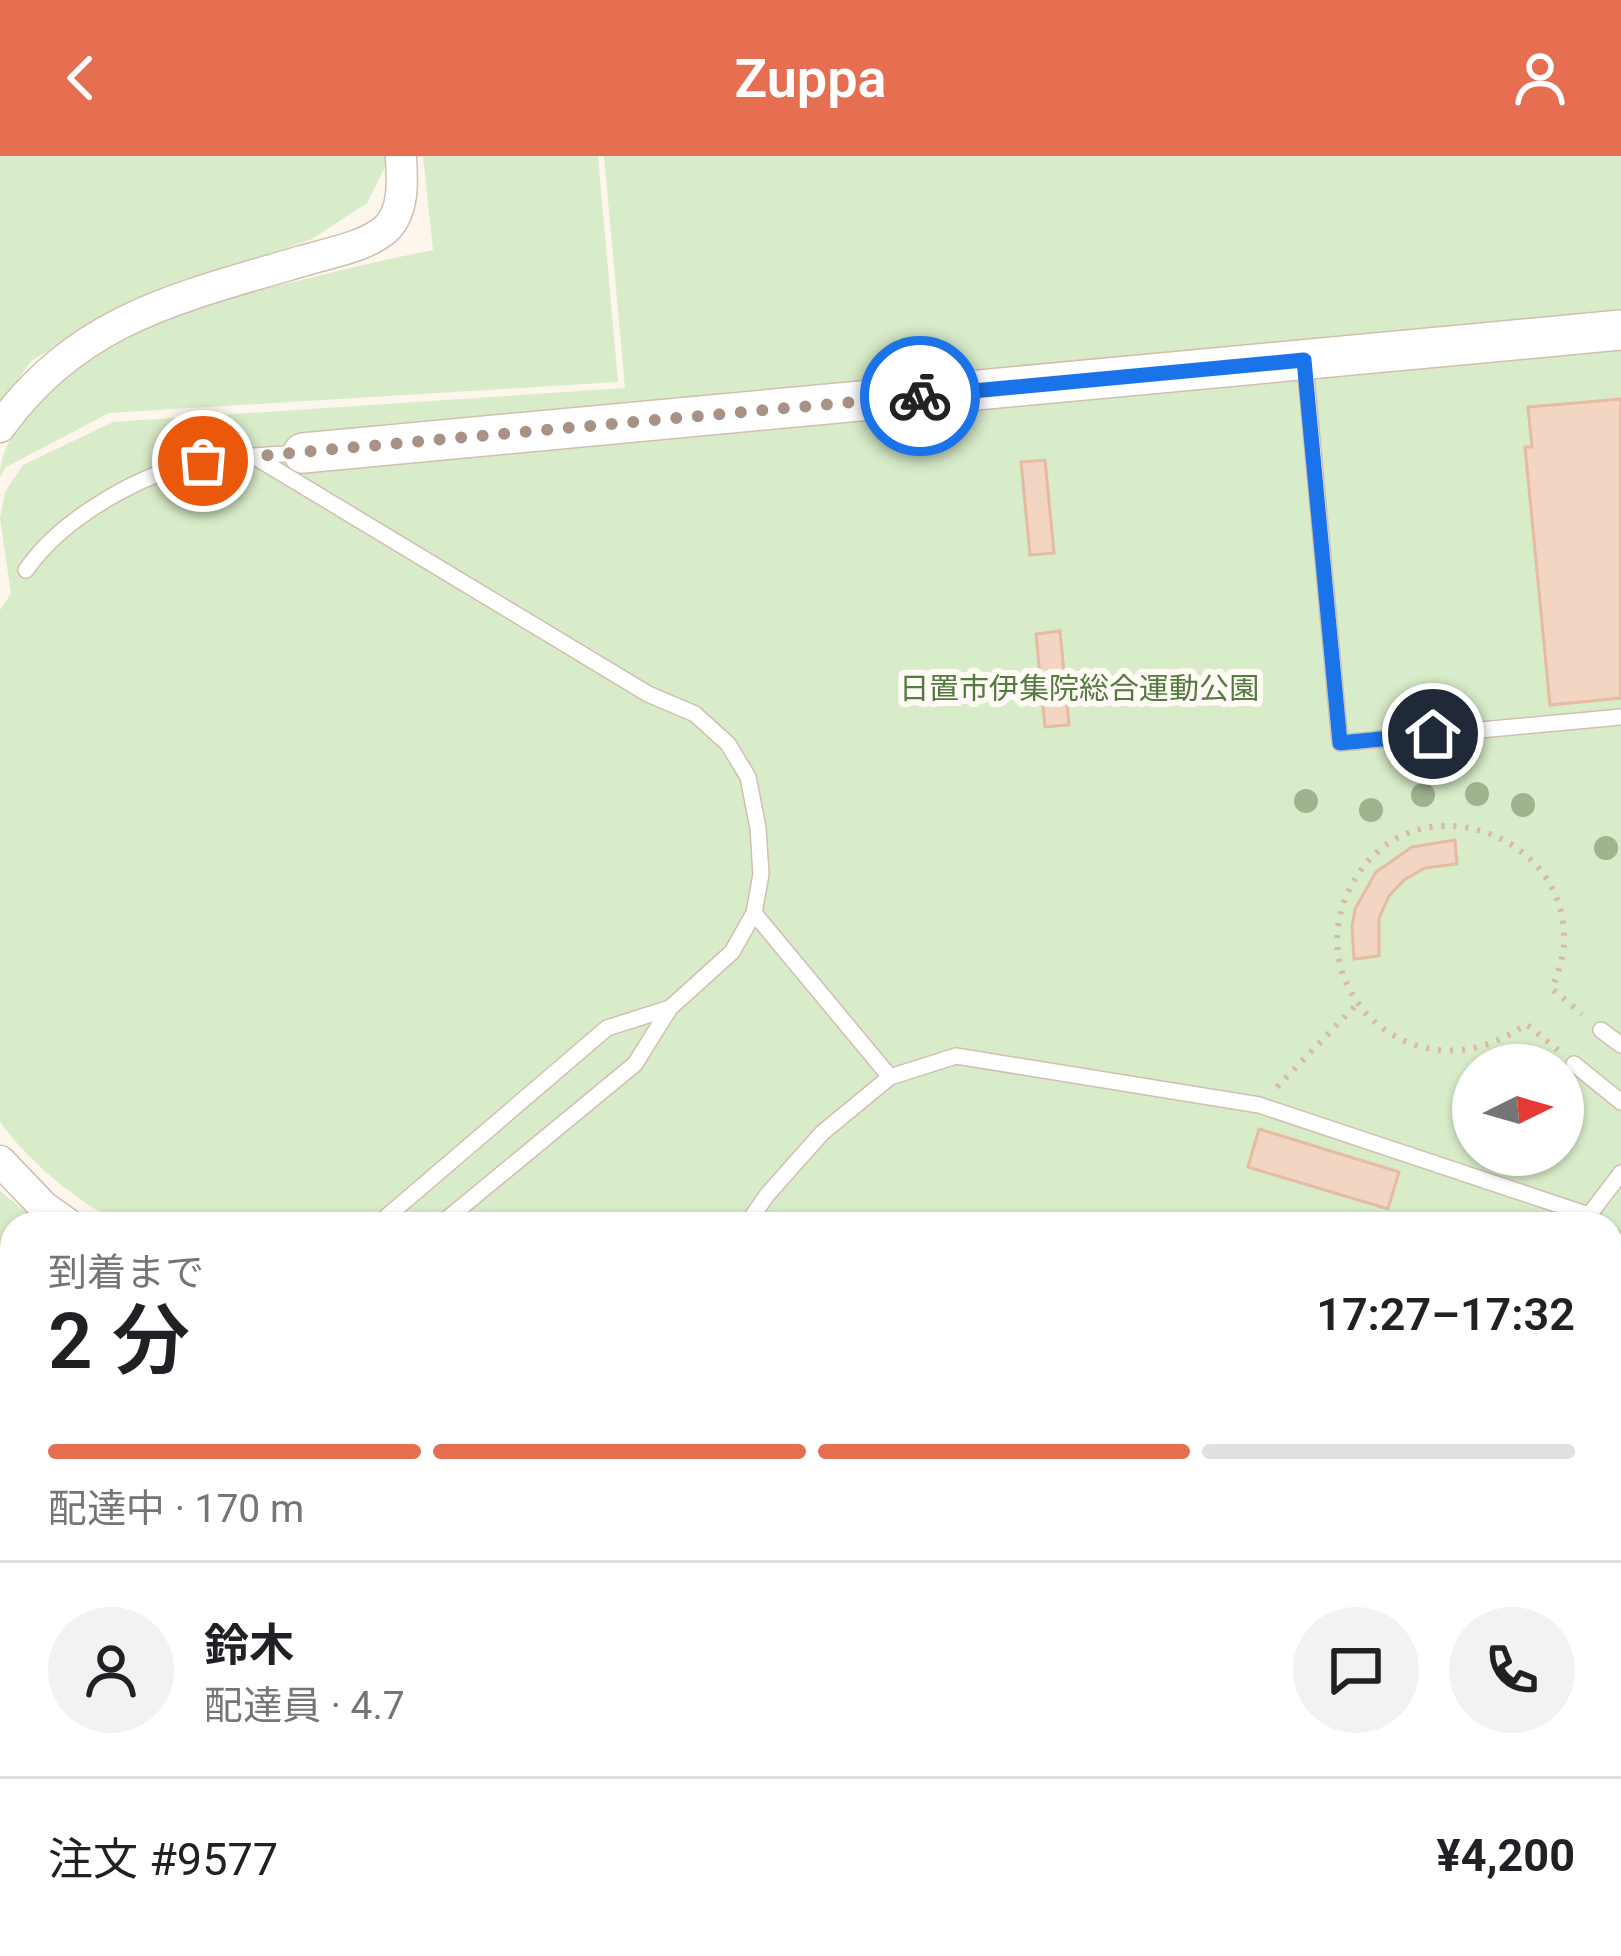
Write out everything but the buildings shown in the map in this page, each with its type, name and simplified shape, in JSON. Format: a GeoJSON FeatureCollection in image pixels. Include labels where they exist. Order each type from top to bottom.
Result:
{"type":"FeatureCollection","features":[{"type":"Feature","properties":{"kind":"street"},"geometry":{"type":"LineString","coordinates":[[0,427],[80,345],[131,315],[341,249],[387,227],[402,190],[401,156]]}},
{"type":"Feature","properties":{"kind":"street"},"geometry":{"type":"LineString","coordinates":[[303,452],[1621,330]]}},
{"type":"Feature","properties":{"kind":"street"},"geometry":{"type":"LineString","coordinates":[[0,1161],[50,1212]]}},
{"type":"Feature","properties":{"kind":"lane"},"geometry":{"type":"LineString","coordinates":[[1304,360],[1340,743],[1621,717]]}},
{"type":"Feature","properties":{"kind":"lane"},"geometry":{"type":"LineString","coordinates":[[26,570],[43,545],[147,478],[203,461],[303,452]]}},
{"type":"Feature","properties":{"kind":"lane"},"geometry":{"type":"LineString","coordinates":[[254,457],[648,694],[694,714],[728,743],[748,777],[758,828],[760,874],[754,913],[732,952],[670,1008],[634,1064],[455,1212]]}},
{"type":"Feature","properties":{"kind":"lane"},"geometry":{"type":"LineString","coordinates":[[754,913],[890,1077]]}},
{"type":"Feature","properties":{"kind":"lane"},"geometry":{"type":"LineString","coordinates":[[392,1212],[607,1028],[670,1008]]}},
{"type":"Feature","properties":{"kind":"lane"},"geometry":{"type":"LineString","coordinates":[[1601,1030],[1621,1045]]}},
{"type":"Feature","properties":{"kind":"lane"},"geometry":{"type":"LineString","coordinates":[[755,1212],[822,1132],[890,1077],[956,1056],[1259,1105],[1571,1212]]}},
{"type":"Feature","properties":{"kind":"lane"},"geometry":{"type":"LineString","coordinates":[[1584,1072],[1621,1102]]}},
{"type":"Feature","properties":{"kind":"lane"},"geometry":{"type":"LineString","coordinates":[[1599,1212],[1621,1173]]}},
{"type":"Feature","properties":{"kind":"path"},"geometry":{"type":"LineString","coordinates":[[1452,1050],[1438,1052],[1391,1035],[1358,1004],[1339,957],[1338,927],[1354,881],[1368,861],[1408,834],[1438,826],[1467,826],[1507,840],[1541,870],[1561,914],[1564,937],[1552,989],[1601,1030]]}},
{"type":"Feature","properties":{"kind":"path"},"geometry":{"type":"LineString","coordinates":[[1259,1105],[1358,1004]]}},
{"type":"Feature","properties":{"kind":"path"},"geometry":{"type":"LineString","coordinates":[[1493,1044],[1526,1024],[1550,1044]]}},
{"type":"Feature","properties":{"kind":"green space"},"geometry":{"type":"Polygon","coordinates":[[[0,156],[387,156],[388,161],[367,203],[312,239],[129,302],[31,361],[0,404],[0,156]]]}},
{"type":"Feature","properties":{"kind":"green space"},"geometry":{"type":"Polygon","coordinates":[[[423,156],[598,156],[618,382],[109,413],[6,467],[0,477],[6,447],[30,414],[64,379],[119,340],[210,303],[433,250],[423,156]]]}},
{"type":"Feature","properties":{"kind":"green space","name":"日置市伊集院総合運動公園"},"geometry":{"type":"Polygon","coordinates":[[[604,156],[1621,156],[1621,1212],[102,1212],[55,1180],[0,1122],[0,610],[11,594],[0,518],[5,492],[23,465],[113,422],[625,388],[604,156]]]}},
{"type":"Feature","properties":{"kind":"green space"},"geometry":{"type":"Polygon","coordinates":[[[0,1191],[26,1212],[0,1212],[0,1191]]]}},
{"type":"Feature","properties":{"kind":"way so far"},"geometry":{"type":"LineString","coordinates":[[203,461],[920,396]]}},
{"type":"Feature","properties":{"kind":"route"},"geometry":{"type":"LineString","coordinates":[[920,396],[1304,360],[1340,743],[1433,734]]}}]}
